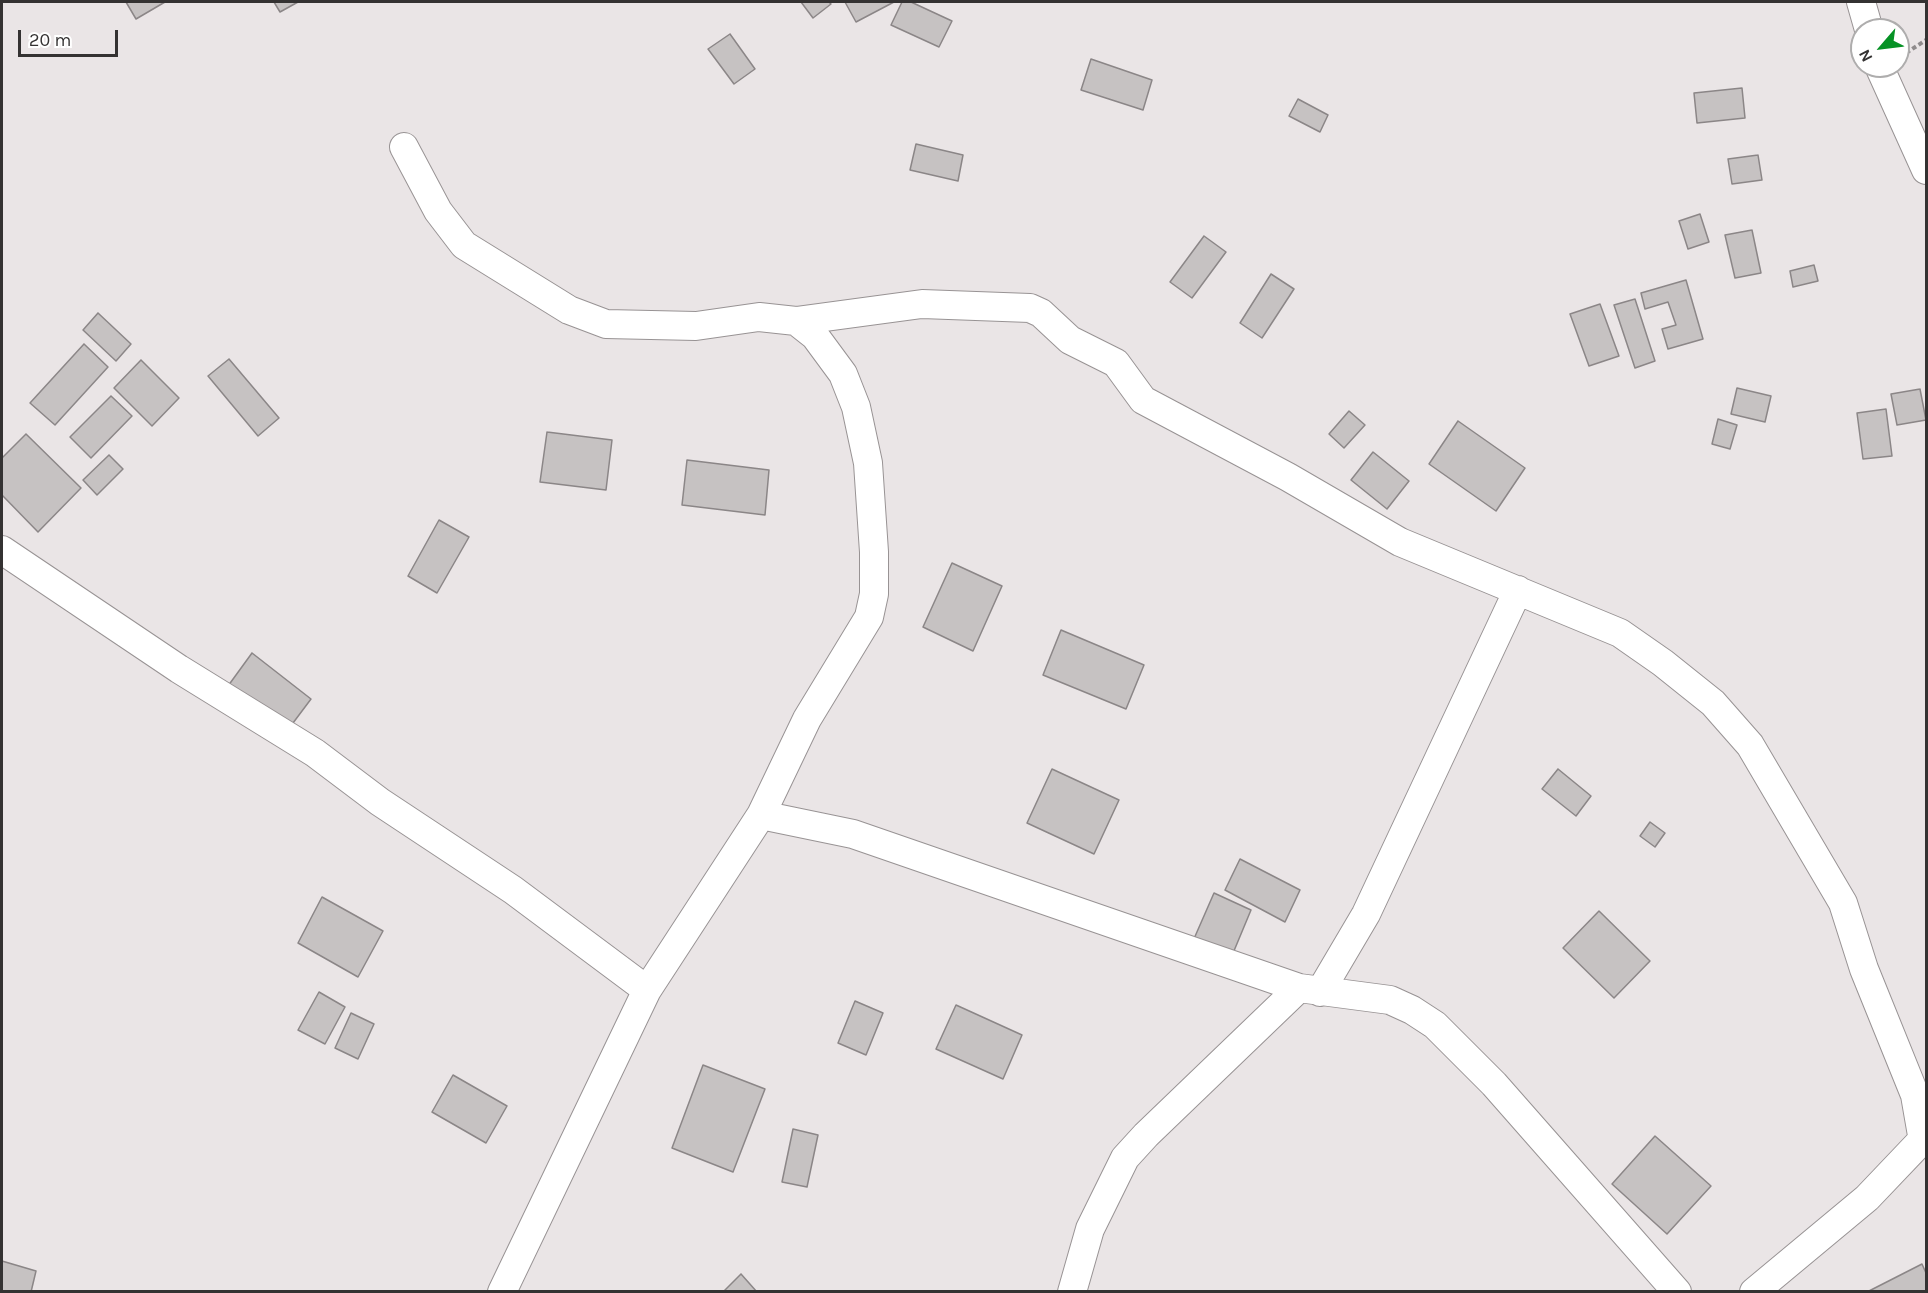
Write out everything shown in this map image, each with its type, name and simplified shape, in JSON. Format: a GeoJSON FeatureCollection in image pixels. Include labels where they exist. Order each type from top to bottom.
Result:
{"type":"FeatureCollection","features":[{"type":"Feature","properties":{"kind":"street"},"geometry":{"type":"LineString","coordinates":[[1860,2],[1865,18]]}},
{"type":"Feature","properties":{"kind":"street"},"geometry":{"type":"LineString","coordinates":[[1884,78],[1926,170]]}},
{"type":"Feature","properties":{"kind":"street"},"geometry":{"type":"LineString","coordinates":[[404,147],[438,211],[464,245],[569,310],[606,324],[696,326],[759,317],[796,321],[922,304],[1030,308],[1041,313],[1070,340],[1116,363],[1143,400],[1288,477],[1400,542],[1620,633],[1663,663],[1713,703],[1750,745],[1842,903],[1864,969],[1915,1095],[1925,1138],[1867,1197],[1754,1292]]}},
{"type":"Feature","properties":{"kind":"street"},"geometry":{"type":"LineString","coordinates":[[502,1292],[647,990],[761,814],[807,719],[869,617],[873,594],[868,463],[856,407],[843,374],[815,336],[796,321]]}},
{"type":"Feature","properties":{"kind":"street"},"geometry":{"type":"LineString","coordinates":[[2,550],[179,669],[315,753],[380,802],[513,890],[647,990]]}},
{"type":"Feature","properties":{"kind":"street"},"geometry":{"type":"LineString","coordinates":[[1072,1292],[1089,1229],[1125,1158],[1146,1135],[1310,990],[1366,914],[1518,590]]}},
{"type":"Feature","properties":{"kind":"street"},"geometry":{"type":"LineString","coordinates":[[761,814],[853,834],[1310,990],[1390,1000],[1435,1025],[1494,1084],[1677,1292]]}},
{"type":"Feature","properties":{"kind":"path"},"geometry":{"type":"LineString","coordinates":[[1910,50],[1926,40]]}},
{"type":"Feature","properties":{"kind":"building"},"geometry":{"type":"Polygon","coordinates":[[[126,2],[165,2],[136,19],[126,2]]]}},
{"type":"Feature","properties":{"kind":"building"},"geometry":{"type":"Polygon","coordinates":[[[274,2],[298,2],[280,12],[274,2]]]}},
{"type":"Feature","properties":{"kind":"building"},"geometry":{"type":"Polygon","coordinates":[[[801,2],[829,2],[831,4],[813,18],[801,2]]]}},
{"type":"Feature","properties":{"kind":"building"},"geometry":{"type":"Polygon","coordinates":[[[845,2],[894,2],[856,22],[845,2]]]}},
{"type":"Feature","properties":{"kind":"building"},"geometry":{"type":"Polygon","coordinates":[[[902,2],[911,2],[952,21],[939,47],[891,25],[902,2]]]}},
{"type":"Feature","properties":{"kind":"building"},"geometry":{"type":"Polygon","coordinates":[[[730,34],[755,69],[734,84],[708,49],[730,34]]]}},
{"type":"Feature","properties":{"kind":"building"},"geometry":{"type":"Polygon","coordinates":[[[1091,59],[1152,80],[1143,110],[1081,90],[1091,59]]]}},
{"type":"Feature","properties":{"kind":"building"},"geometry":{"type":"Polygon","coordinates":[[[1742,88],[1745,118],[1697,123],[1694,93],[1742,88]]]}},
{"type":"Feature","properties":{"kind":"building"},"geometry":{"type":"Polygon","coordinates":[[[1298,99],[1328,115],[1320,132],[1289,116],[1298,99]]]}},
{"type":"Feature","properties":{"kind":"building"},"geometry":{"type":"Polygon","coordinates":[[[916,144],[963,155],[958,181],[910,170],[916,144]]]}},
{"type":"Feature","properties":{"kind":"building"},"geometry":{"type":"Polygon","coordinates":[[[1758,155],[1762,180],[1732,184],[1728,159],[1758,155]]]}},
{"type":"Feature","properties":{"kind":"building"},"geometry":{"type":"Polygon","coordinates":[[[1700,214],[1709,242],[1688,249],[1679,221],[1700,214]]]}},
{"type":"Feature","properties":{"kind":"building"},"geometry":{"type":"Polygon","coordinates":[[[1752,230],[1761,273],[1735,278],[1725,235],[1752,230]]]}},
{"type":"Feature","properties":{"kind":"building"},"geometry":{"type":"Polygon","coordinates":[[[1204,236],[1226,252],[1192,298],[1170,282],[1204,236]]]}},
{"type":"Feature","properties":{"kind":"building"},"geometry":{"type":"Polygon","coordinates":[[[1814,265],[1818,281],[1793,287],[1790,271],[1814,265]]]}},
{"type":"Feature","properties":{"kind":"building"},"geometry":{"type":"Polygon","coordinates":[[[1271,274],[1294,289],[1262,338],[1240,323],[1271,274]]]}},
{"type":"Feature","properties":{"kind":"building"},"geometry":{"type":"Polygon","coordinates":[[[1686,280],[1703,339],[1668,349],[1662,329],[1676,325],[1668,302],[1645,309],[1641,293],[1686,280]]]}},
{"type":"Feature","properties":{"kind":"building"},"geometry":{"type":"Polygon","coordinates":[[[1635,299],[1655,361],[1635,368],[1614,305],[1635,299]]]}},
{"type":"Feature","properties":{"kind":"building"},"geometry":{"type":"Polygon","coordinates":[[[1600,304],[1619,356],[1589,366],[1570,314],[1600,304]]]}},
{"type":"Feature","properties":{"kind":"building"},"geometry":{"type":"Polygon","coordinates":[[[98,313],[131,344],[116,361],[83,330],[98,313]]]}},
{"type":"Feature","properties":{"kind":"building"},"geometry":{"type":"Polygon","coordinates":[[[84,344],[108,367],[55,425],[30,403],[84,344]]]}},
{"type":"Feature","properties":{"kind":"building"},"geometry":{"type":"Polygon","coordinates":[[[229,359],[279,418],[258,436],[208,376],[229,359]]]}},
{"type":"Feature","properties":{"kind":"building"},"geometry":{"type":"Polygon","coordinates":[[[141,360],[179,398],[152,426],[114,388],[141,360]]]}},
{"type":"Feature","properties":{"kind":"building"},"geometry":{"type":"Polygon","coordinates":[[[1737,388],[1771,396],[1765,422],[1731,414],[1737,388]]]}},
{"type":"Feature","properties":{"kind":"building"},"geometry":{"type":"Polygon","coordinates":[[[1920,389],[1926,420],[1897,425],[1891,394],[1920,389]]]}},
{"type":"Feature","properties":{"kind":"building"},"geometry":{"type":"Polygon","coordinates":[[[111,396],[132,416],[91,458],[70,437],[111,396]]]}},
{"type":"Feature","properties":{"kind":"building"},"geometry":{"type":"Polygon","coordinates":[[[1886,409],[1892,456],[1863,459],[1857,413],[1886,409]]]}},
{"type":"Feature","properties":{"kind":"building"},"geometry":{"type":"Polygon","coordinates":[[[1349,411],[1365,425],[1344,448],[1329,434],[1349,411]]]}},
{"type":"Feature","properties":{"kind":"building"},"geometry":{"type":"Polygon","coordinates":[[[1718,419],[1737,425],[1730,449],[1712,444],[1718,419]]]}},
{"type":"Feature","properties":{"kind":"building"},"geometry":{"type":"Polygon","coordinates":[[[1458,421],[1525,468],[1496,511],[1429,464],[1458,421]]]}},
{"type":"Feature","properties":{"kind":"building"},"geometry":{"type":"Polygon","coordinates":[[[547,432],[612,440],[606,490],[540,482],[547,432]]]}},
{"type":"Feature","properties":{"kind":"building"},"geometry":{"type":"Polygon","coordinates":[[[26,434],[81,488],[38,532],[2,495],[2,458],[26,434]]]}},
{"type":"Feature","properties":{"kind":"building"},"geometry":{"type":"Polygon","coordinates":[[[1373,452],[1409,481],[1387,509],[1351,480],[1373,452]]]}},
{"type":"Feature","properties":{"kind":"building"},"geometry":{"type":"Polygon","coordinates":[[[109,455],[123,469],[97,495],[83,480],[109,455]]]}},
{"type":"Feature","properties":{"kind":"building"},"geometry":{"type":"Polygon","coordinates":[[[687,460],[769,470],[765,515],[682,505],[687,460]]]}},
{"type":"Feature","properties":{"kind":"building"},"geometry":{"type":"Polygon","coordinates":[[[439,520],[469,537],[437,593],[408,576],[439,520]]]}},
{"type":"Feature","properties":{"kind":"building"},"geometry":{"type":"Polygon","coordinates":[[[952,563],[1002,586],[973,651],[923,627],[952,563]]]}},
{"type":"Feature","properties":{"kind":"building"},"geometry":{"type":"Polygon","coordinates":[[[1061,630],[1144,665],[1126,709],[1043,675],[1061,630]]]}},
{"type":"Feature","properties":{"kind":"building"},"geometry":{"type":"Polygon","coordinates":[[[252,653],[311,699],[287,731],[228,686],[252,653]]]}},
{"type":"Feature","properties":{"kind":"building"},"geometry":{"type":"Polygon","coordinates":[[[1052,769],[1119,800],[1094,854],[1027,823],[1052,769]]]}},
{"type":"Feature","properties":{"kind":"building"},"geometry":{"type":"Polygon","coordinates":[[[1558,769],[1591,796],[1576,816],[1542,789],[1558,769]]]}},
{"type":"Feature","properties":{"kind":"building"},"geometry":{"type":"Polygon","coordinates":[[[1650,822],[1665,833],[1655,847],[1640,836],[1650,822]]]}},
{"type":"Feature","properties":{"kind":"building"},"geometry":{"type":"Polygon","coordinates":[[[1240,859],[1300,890],[1285,922],[1225,890],[1240,859]]]}},
{"type":"Feature","properties":{"kind":"building"},"geometry":{"type":"Polygon","coordinates":[[[1214,893],[1251,910],[1231,958],[1193,941],[1214,893]]]}},
{"type":"Feature","properties":{"kind":"building"},"geometry":{"type":"Polygon","coordinates":[[[322,897],[383,931],[358,977],[298,943],[322,897]]]}},
{"type":"Feature","properties":{"kind":"building"},"geometry":{"type":"Polygon","coordinates":[[[1599,911],[1650,961],[1614,998],[1563,948],[1599,911]]]}},
{"type":"Feature","properties":{"kind":"building"},"geometry":{"type":"Polygon","coordinates":[[[319,992],[345,1007],[325,1044],[298,1030],[319,992]]]}},
{"type":"Feature","properties":{"kind":"building"},"geometry":{"type":"Polygon","coordinates":[[[855,1001],[883,1013],[866,1055],[838,1043],[855,1001]]]}},
{"type":"Feature","properties":{"kind":"building"},"geometry":{"type":"Polygon","coordinates":[[[956,1005],[1022,1035],[1003,1079],[936,1049],[956,1005]]]}},
{"type":"Feature","properties":{"kind":"building"},"geometry":{"type":"Polygon","coordinates":[[[351,1013],[374,1024],[358,1059],[335,1048],[351,1013]]]}},
{"type":"Feature","properties":{"kind":"building"},"geometry":{"type":"Polygon","coordinates":[[[703,1065],[765,1089],[733,1172],[672,1148],[703,1065]]]}},
{"type":"Feature","properties":{"kind":"building"},"geometry":{"type":"Polygon","coordinates":[[[453,1075],[507,1106],[486,1143],[432,1112],[453,1075]]]}},
{"type":"Feature","properties":{"kind":"building"},"geometry":{"type":"Polygon","coordinates":[[[793,1129],[818,1135],[807,1187],[782,1182],[793,1129]]]}},
{"type":"Feature","properties":{"kind":"building"},"geometry":{"type":"Polygon","coordinates":[[[1655,1136],[1711,1186],[1667,1234],[1612,1184],[1655,1136]]]}},
{"type":"Feature","properties":{"kind":"building"},"geometry":{"type":"Polygon","coordinates":[[[2,1261],[36,1271],[31,1292],[2,1292],[2,1261]]]}},
{"type":"Feature","properties":{"kind":"building"},"geometry":{"type":"Polygon","coordinates":[[[1922,1264],[1926,1273],[1926,1292],[1867,1292],[1922,1264]]]}},
{"type":"Feature","properties":{"kind":"building"},"geometry":{"type":"Polygon","coordinates":[[[741,1274],[757,1292],[723,1292],[741,1274]]]}}]}
